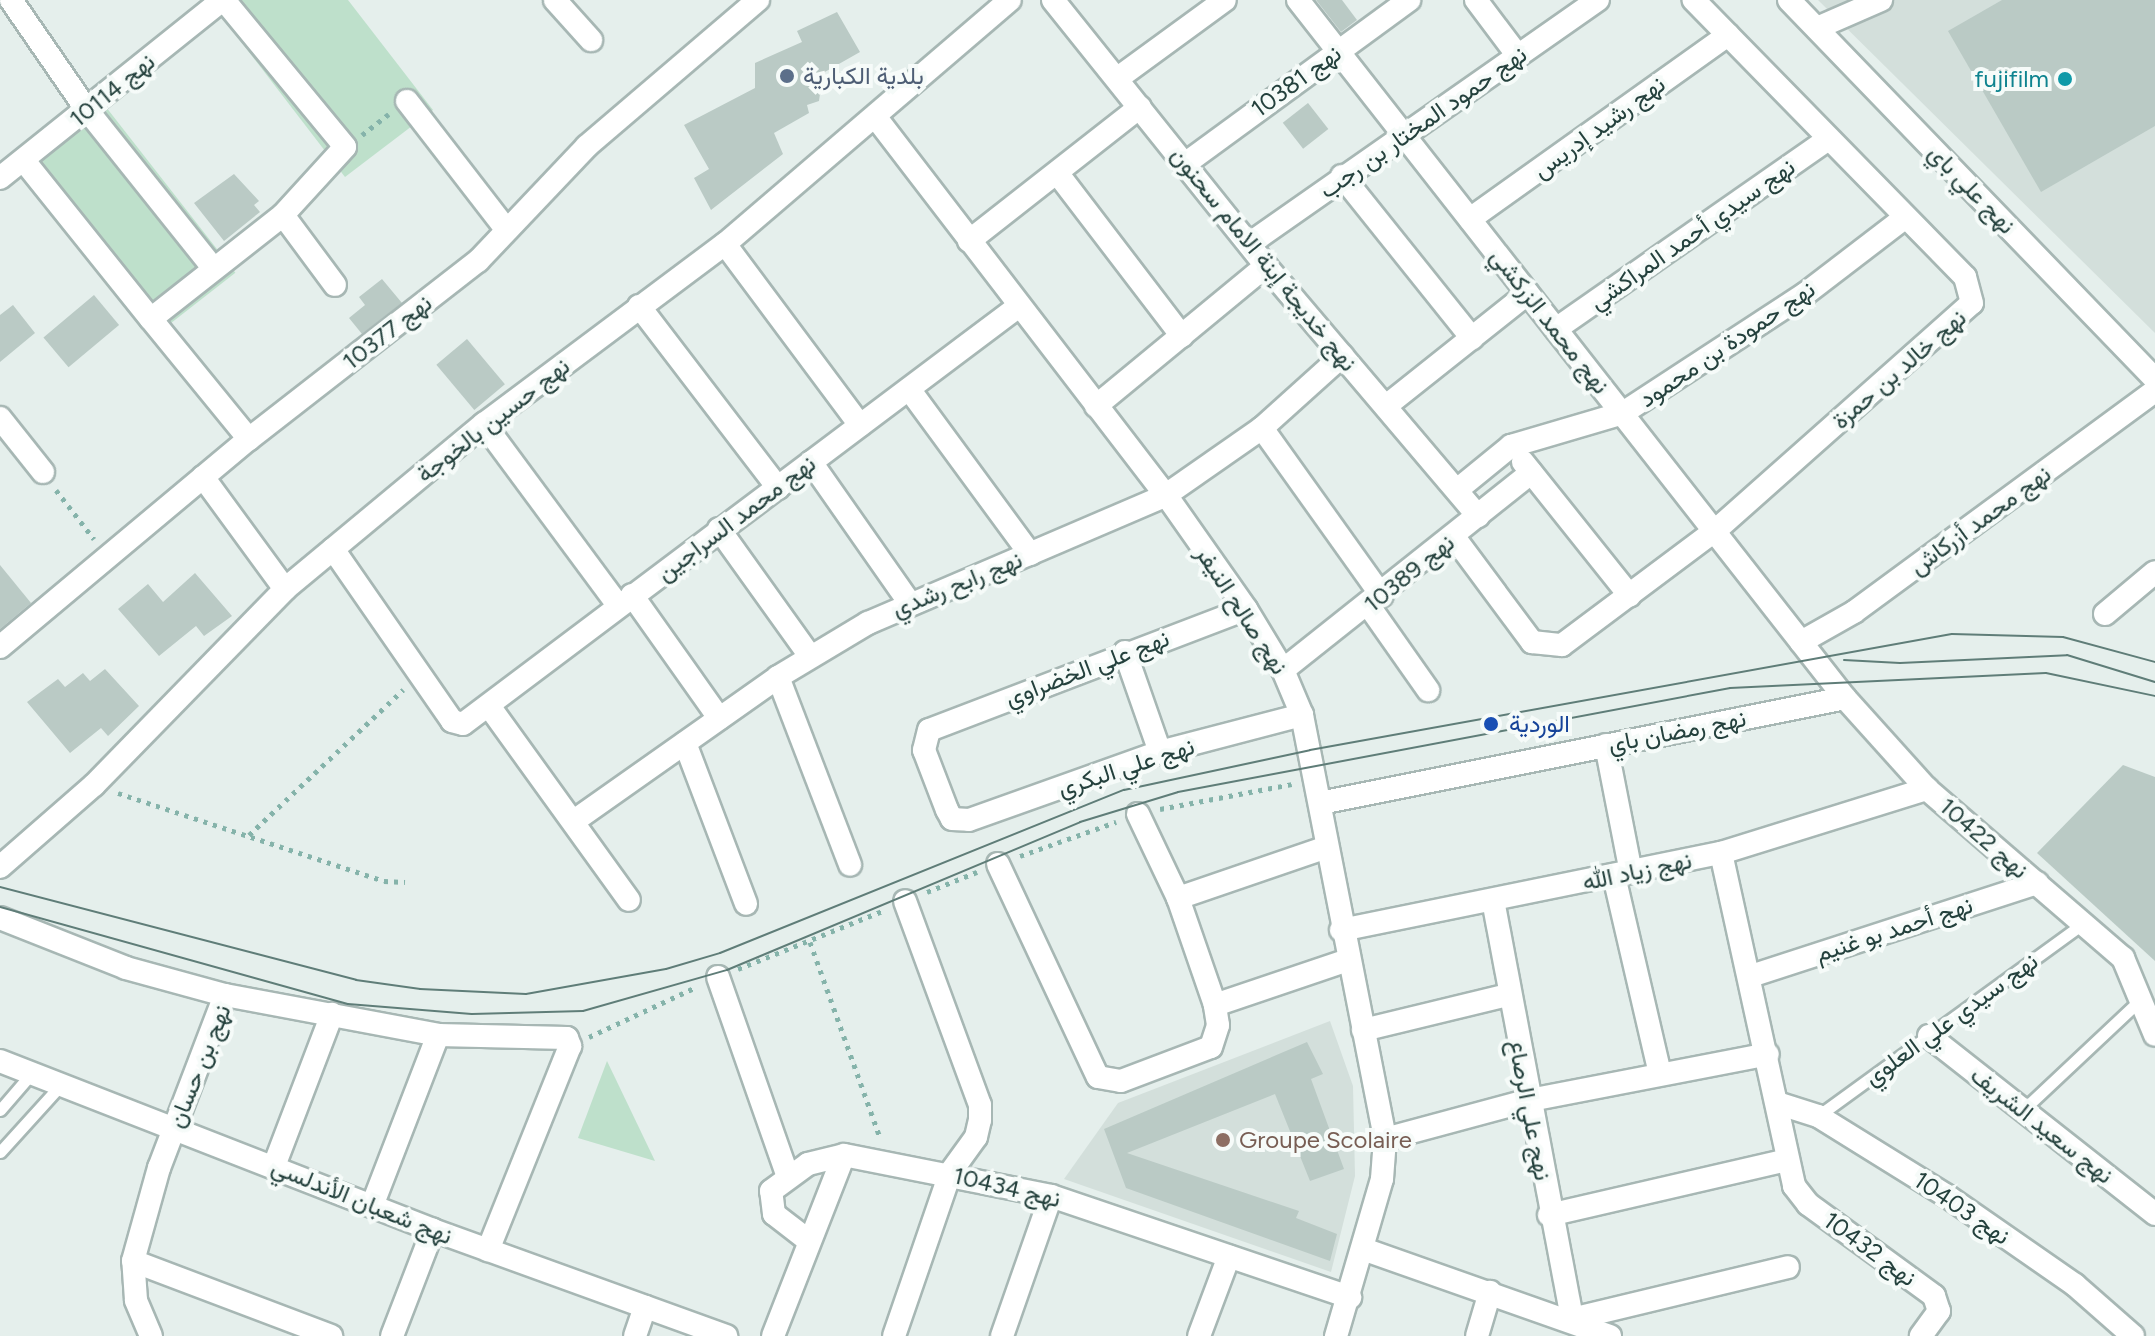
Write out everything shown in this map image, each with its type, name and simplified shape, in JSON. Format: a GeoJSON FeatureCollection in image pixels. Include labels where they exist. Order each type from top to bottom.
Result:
{"type":"FeatureCollection","features":[{"type":"Feature","properties":{"kind":"street"},"geometry":{"type":"LineString","coordinates":[[11,0],[87,110],[214,269]]}},
{"type":"Feature","properties":{"kind":"street"},"geometry":{"type":"LineString","coordinates":[[151,319],[283,215],[345,147],[223,0]]}},
{"type":"Feature","properties":{"kind":"street","name":"نهج 10114"},"geometry":{"type":"LineString","coordinates":[[0,178],[25,162],[223,0]]}},
{"type":"Feature","properties":{"kind":"street"},"geometry":{"type":"LineString","coordinates":[[555,0],[591,40]]}},
{"type":"Feature","properties":{"kind":"street","name":"نهج 10377"},"geometry":{"type":"LineString","coordinates":[[0,647],[249,439],[478,261],[505,228],[587,146],[758,0]]}},
{"type":"Feature","properties":{"kind":"street","name":"نهج حسين بالخوجة"},"geometry":{"type":"LineString","coordinates":[[0,867],[94,785],[285,589],[484,424],[725,244],[877,119],[986,8],[1010,0]]}},
{"type":"Feature","properties":{"kind":"street","name":"نهج خديجة إبنة الامام سحنون"},"geometry":{"type":"LineString","coordinates":[[1053,0],[1266,266],[1478,516]]}},
{"type":"Feature","properties":{"kind":"street"},"geometry":{"type":"LineString","coordinates":[[1118,78],[1225,0]]}},
{"type":"Feature","properties":{"kind":"street","name":"نهج محمد الزركشي"},"geometry":{"type":"LineString","coordinates":[[1298,0],[1801,642]]}},
{"type":"Feature","properties":{"kind":"street","name":"نهج 10381"},"geometry":{"type":"LineString","coordinates":[[1185,164],[1409,0]]}},
{"type":"Feature","properties":{"kind":"street"},"geometry":{"type":"LineString","coordinates":[[1476,0],[1518,56]]}},
{"type":"Feature","properties":{"kind":"street","name":"نهج حمود المختار بن رجب"},"geometry":{"type":"LineString","coordinates":[[1249,244],[1342,176],[1598,0]]}},
{"type":"Feature","properties":{"kind":"street","name":"نهج خالد بن حمزة"},"geometry":{"type":"LineString","coordinates":[[1454,537],[1532,642],[1562,645],[1716,530],[1972,303],[1965,277],[1903,219],[1694,0]]}},
{"type":"Feature","properties":{"kind":"street","name":"نهج علي باي"},"geometry":{"type":"LineString","coordinates":[[1789,0],[2155,379]]}},
{"type":"Feature","properties":{"kind":"street"},"geometry":{"type":"LineString","coordinates":[[1817,28],[1881,0]]}},
{"type":"Feature","properties":{"kind":"street","name":"نهج رشيد إدريس"},"geometry":{"type":"LineString","coordinates":[[1470,219],[1728,35]]}},
{"type":"Feature","properties":{"kind":"street"},"geometry":{"type":"LineString","coordinates":[[407,101],[505,228]]}},
{"type":"Feature","properties":{"kind":"street"},"geometry":{"type":"LineString","coordinates":[[969,241],[1140,107]]}},
{"type":"Feature","properties":{"kind":"street","name":"نهج صالح النيفر"},"geometry":{"type":"LineString","coordinates":[[877,119],[1166,495],[1246,609],[1283,670],[1302,715],[1317,780],[1341,930],[1385,1139],[1382,1179],[1350,1297],[1336,1336]]}},
{"type":"Feature","properties":{"kind":"street","name":"نهج سيدي أحمد المراكشي"},"geometry":{"type":"LineString","coordinates":[[1556,329],[1828,139]]}},
{"type":"Feature","properties":{"kind":"street"},"geometry":{"type":"LineString","coordinates":[[25,162],[249,439]]}},
{"type":"Feature","properties":{"kind":"street"},"geometry":{"type":"LineString","coordinates":[[1058,174],[1182,336]]}},
{"type":"Feature","properties":{"kind":"street"},"geometry":{"type":"LineString","coordinates":[[1342,176],[1472,338]]}},
{"type":"Feature","properties":{"kind":"street"},"geometry":{"type":"LineString","coordinates":[[283,215],[335,285]]}},
{"type":"Feature","properties":{"kind":"street","name":"نهج حمودة بن محمود"},"geometry":{"type":"LineString","coordinates":[[1457,490],[1511,446],[1623,413],[1805,294],[1903,219]]}},
{"type":"Feature","properties":{"kind":"street"},"geometry":{"type":"LineString","coordinates":[[725,244],[860,425]]}},
{"type":"Feature","properties":{"kind":"street"},"geometry":{"type":"LineString","coordinates":[[1096,406],[1266,266]]}},
{"type":"Feature","properties":{"kind":"street"},"geometry":{"type":"LineString","coordinates":[[1386,406],[1528,293]]}},
{"type":"Feature","properties":{"kind":"street"},"geometry":{"type":"LineString","coordinates":[[639,306],[778,488]]}},
{"type":"Feature","properties":{"kind":"street","name":"نهج محمد السراجين"},"geometry":{"type":"LineString","coordinates":[[419,675],[452,721],[463,724],[1019,306]]}},
{"type":"Feature","properties":{"kind":"street","name":"نهج رابح رشدي"},"geometry":{"type":"LineString","coordinates":[[574,821],[810,656],[909,602],[1166,495],[1262,428],[1342,356]]}},
{"type":"Feature","properties":{"kind":"street"},"geometry":{"type":"LineString","coordinates":[[909,389],[1030,554]]}},
{"type":"Feature","properties":{"kind":"street","name":"نهج محمد أزركاش"},"geometry":{"type":"LineString","coordinates":[[1801,642],[1854,612],[2155,391]]}},
{"type":"Feature","properties":{"kind":"street"},"geometry":{"type":"LineString","coordinates":[[0,418],[43,472]]}},
{"type":"Feature","properties":{"kind":"street"},"geometry":{"type":"LineString","coordinates":[[484,424],[719,718]]}},
{"type":"Feature","properties":{"kind":"street"},"geometry":{"type":"LineString","coordinates":[[1262,428],[1375,601],[1428,690]]}},
{"type":"Feature","properties":{"kind":"street"},"geometry":{"type":"LineString","coordinates":[[1511,446],[1630,596]]}},
{"type":"Feature","properties":{"kind":"street"},"geometry":{"type":"LineString","coordinates":[[811,462],[909,602]]}},
{"type":"Feature","properties":{"kind":"street","name":"نهج 10389"},"geometry":{"type":"LineString","coordinates":[[1283,670],[1375,601],[1531,473]]}},
{"type":"Feature","properties":{"kind":"street"},"geometry":{"type":"LineString","coordinates":[[203,477],[285,589]]}},
{"type":"Feature","properties":{"kind":"street"},"geometry":{"type":"LineString","coordinates":[[719,529],[810,656]]}},
{"type":"Feature","properties":{"kind":"street"},"geometry":{"type":"LineString","coordinates":[[333,549],[419,675]]}},
{"type":"Feature","properties":{"kind":"street"},"geometry":{"type":"LineString","coordinates":[[2105,614],[2155,572]]}},
{"type":"Feature","properties":{"kind":"street","name":"نهج علي الخضراوي"},"geometry":{"type":"LineString","coordinates":[[952,819],[924,750],[929,730],[1125,652],[1246,609]]}},
{"type":"Feature","properties":{"kind":"street","name":"نهج 10422"},"geometry":{"type":"LineString","coordinates":[[1801,642],[1845,698],[1927,789],[2123,958],[2155,1035]]}},
{"type":"Feature","properties":{"kind":"street"},"geometry":{"type":"LineString","coordinates":[[1125,652],[1160,752]]}},
{"type":"Feature","properties":{"kind":"street"},"geometry":{"type":"LineString","coordinates":[[778,677],[850,865]]}},
{"type":"Feature","properties":{"kind":"street","name":"نهج رمضان باي"},"geometry":{"type":"LineString","coordinates":[[1320,803],[1845,698]]}},
{"type":"Feature","properties":{"kind":"street"},"geometry":{"type":"LineString","coordinates":[[489,706],[629,900]]}},
{"type":"Feature","properties":{"kind":"street","name":"نهج علي البكري"},"geometry":{"type":"LineString","coordinates":[[952,819],[969,820],[1160,752],[1302,715]]}},
{"type":"Feature","properties":{"kind":"street"},"geometry":{"type":"LineString","coordinates":[[685,743],[746,904]]}},
{"type":"Feature","properties":{"kind":"street"},"geometry":{"type":"LineString","coordinates":[[1606,745],[1622,874],[1660,1074]]}},
{"type":"Feature","properties":{"kind":"street","name":"نهج زياد الله"},"geometry":{"type":"LineString","coordinates":[[1341,930],[1721,853],[1927,789]]}},
{"type":"Feature","properties":{"kind":"street"},"geometry":{"type":"LineString","coordinates":[[998,864],[1098,1077],[1121,1081],[1211,1047],[1218,1025],[1215,1005],[1178,898],[1138,814]]}},
{"type":"Feature","properties":{"kind":"street"},"geometry":{"type":"LineString","coordinates":[[1178,898],[1327,847]]}},
{"type":"Feature","properties":{"kind":"street"},"geometry":{"type":"LineString","coordinates":[[1549,1215],[1787,1160],[1768,1054],[1721,853]]}},
{"type":"Feature","properties":{"kind":"street","name":"نهج أحمد بو غنيم"},"geometry":{"type":"LineString","coordinates":[[1751,976],[2037,883]]}},
{"type":"Feature","properties":{"kind":"street","name":"نهج علي الرصاع"},"geometry":{"type":"LineString","coordinates":[[1493,900],[1549,1215],[1581,1327]]}},
{"type":"Feature","properties":{"kind":"street"},"geometry":{"type":"LineString","coordinates":[[894,1336],[950,1173],[976,1137],[980,1105],[905,901]]}},
{"type":"Feature","properties":{"kind":"street"},"geometry":{"type":"LineString","coordinates":[[0,918],[126,968],[225,995]]}},
{"type":"Feature","properties":{"kind":"street"},"geometry":{"type":"LineString","coordinates":[[1215,1005],[1348,960]]}},
{"type":"Feature","properties":{"kind":"street"},"geometry":{"type":"LineString","coordinates":[[718,977],[787,1174]]}},
{"type":"Feature","properties":{"kind":"street","name":"نهج بن حسان"},"geometry":{"type":"LineString","coordinates":[[151,1336],[136,1300],[133,1261],[174,1125],[225,995],[438,1035],[563,1037],[570,1046]]}},
{"type":"Feature","properties":{"kind":"street"},"geometry":{"type":"LineString","coordinates":[[1363,1030],[1508,995]]}},
{"type":"Feature","properties":{"kind":"street"},"geometry":{"type":"LineString","coordinates":[[274,1166],[332,1014]]}},
{"type":"Feature","properties":{"kind":"street"},"geometry":{"type":"LineString","coordinates":[[372,1206],[438,1035]]}},
{"type":"Feature","properties":{"kind":"street","name":"نهج سعيد الشريف"},"geometry":{"type":"LineString","coordinates":[[1929,1036],[2155,1214]]}},
{"type":"Feature","properties":{"kind":"street"},"geometry":{"type":"LineString","coordinates":[[488,1250],[570,1046]]}},
{"type":"Feature","properties":{"kind":"street"},"geometry":{"type":"LineString","coordinates":[[1385,1139],[1530,1100],[1768,1054]]}},
{"type":"Feature","properties":{"kind":"street","name":"نهج شعبان الأندلسي"},"geometry":{"type":"LineString","coordinates":[[0,1061],[59,1087],[174,1125],[433,1230],[726,1336]]}},
{"type":"Feature","properties":{"kind":"street","name":"نهج 10403"},"geometry":{"type":"LineString","coordinates":[[1777,1103],[1818,1116],[2075,1285],[2133,1336]]}},
{"type":"Feature","properties":{"kind":"street"},"geometry":{"type":"LineString","coordinates":[[809,1241],[769,1206],[771,1191],[787,1174],[844,1155]]}},
{"type":"Feature","properties":{"kind":"street"},"geometry":{"type":"LineString","coordinates":[[773,1336],[844,1155]]}},
{"type":"Feature","properties":{"kind":"street","name":"نهج 10434"},"geometry":{"type":"LineString","coordinates":[[844,1155],[950,1173],[1051,1196],[1350,1297]]}},
{"type":"Feature","properties":{"kind":"street","name":"نهج 10432"},"geometry":{"type":"LineString","coordinates":[[1787,1160],[1798,1195],[1934,1296],[1939,1311],[1921,1336]]}},
{"type":"Feature","properties":{"kind":"street"},"geometry":{"type":"LineString","coordinates":[[1002,1336],[1051,1196]]}},
{"type":"Feature","properties":{"kind":"street"},"geometry":{"type":"LineString","coordinates":[[392,1336],[433,1230]]}},
{"type":"Feature","properties":{"kind":"street"},"geometry":{"type":"LineString","coordinates":[[1363,1249],[1610,1336]]}},
{"type":"Feature","properties":{"kind":"street"},"geometry":{"type":"LineString","coordinates":[[1199,1336],[1229,1256]]}},
{"type":"Feature","properties":{"kind":"street"},"geometry":{"type":"LineString","coordinates":[[133,1261],[331,1336]]}},
{"type":"Feature","properties":{"kind":"street"},"geometry":{"type":"LineString","coordinates":[[1581,1327],[1788,1267]]}},
{"type":"Feature","properties":{"kind":"street"},"geometry":{"type":"LineString","coordinates":[[1477,1336],[1490,1292]]}},
{"type":"Feature","properties":{"kind":"street"},"geometry":{"type":"LineString","coordinates":[[635,1336],[645,1307]]}},
{"type":"Feature","properties":{"kind":"lane","name":"نهج سيدي علي العلوي"},"geometry":{"type":"LineString","coordinates":[[1818,1116],[2084,922]]}},
{"type":"Feature","properties":{"kind":"lane"},"geometry":{"type":"LineString","coordinates":[[2024,1109],[2141,999]]}},
{"type":"Feature","properties":{"kind":"lane"},"geometry":{"type":"LineString","coordinates":[[0,1110],[31,1074]]}},
{"type":"Feature","properties":{"kind":"lane"},"geometry":{"type":"LineString","coordinates":[[0,1152],[59,1087]]}},
{"type":"Feature","properties":{"kind":"path"},"geometry":{"type":"LineString","coordinates":[[345,147],[407,101]]}},
{"type":"Feature","properties":{"kind":"path"},"geometry":{"type":"LineString","coordinates":[[43,472],[107,555]]}},
{"type":"Feature","properties":{"kind":"path"},"geometry":{"type":"LineString","coordinates":[[249,835],[419,675]]}},
{"type":"Feature","properties":{"kind":"path"},"geometry":{"type":"LineString","coordinates":[[570,1046],[718,977],[998,864],[1138,814],[1317,780]]}},
{"type":"Feature","properties":{"kind":"path"},"geometry":{"type":"LineString","coordinates":[[94,785],[384,881],[405,882]]}},
{"type":"Feature","properties":{"kind":"path"},"geometry":{"type":"LineString","coordinates":[[810,942],[889,1162]]}},
{"type":"Feature","properties":{"kind":"shaded area"},"geometry":{"type":"Polygon","coordinates":[[[1818,0],[2155,0],[2155,333],[1818,0]]]}},
{"type":"Feature","properties":{"kind":"shaded area","name":"Groupe Scolaire"},"geometry":{"type":"Polygon","coordinates":[[[1330,1021],[1353,1086],[1355,1176],[1331,1272],[1064,1179],[1118,1103],[1330,1021]]]}},
{"type":"Feature","properties":{"kind":"green space"},"geometry":{"type":"Polygon","coordinates":[[[209,0],[348,0],[433,110],[345,177],[209,0]]]}},
{"type":"Feature","properties":{"kind":"green space"},"geometry":{"type":"Polygon","coordinates":[[[95,93],[235,273],[150,339],[10,159],[95,93]]]}},
{"type":"Feature","properties":{"kind":"green space"},"geometry":{"type":"Polygon","coordinates":[[[607,1061],[655,1161],[578,1138],[607,1061]]]}},
{"type":"Feature","properties":{"kind":"building"},"geometry":{"type":"Polygon","coordinates":[[[1316,0],[1342,0],[1357,20],[1341,32],[1316,0]]]}},
{"type":"Feature","properties":{"kind":"building","name":"fujifilm"},"geometry":{"type":"Polygon","coordinates":[[[2002,0],[2155,0],[2155,126],[2041,192],[1948,31],[2002,0]]]}},
{"type":"Feature","properties":{"kind":"building"},"geometry":{"type":"Polygon","coordinates":[[[837,12],[860,52],[823,73],[819,101],[807,105],[809,113],[774,133],[783,154],[711,210],[694,178],[709,169],[684,125],[755,88],[755,63],[802,42],[797,31],[837,12]]]}},
{"type":"Feature","properties":{"kind":"building"},"geometry":{"type":"Polygon","coordinates":[[[1308,103],[1328,129],[1303,149],[1283,123],[1308,103]]]}},
{"type":"Feature","properties":{"kind":"building"},"geometry":{"type":"Polygon","coordinates":[[[234,174],[259,201],[254,205],[260,212],[224,241],[194,203],[234,174]]]}},
{"type":"Feature","properties":{"kind":"building"},"geometry":{"type":"Polygon","coordinates":[[[382,279],[402,303],[362,334],[349,318],[365,305],[359,297],[382,279]]]}},
{"type":"Feature","properties":{"kind":"building"},"geometry":{"type":"Polygon","coordinates":[[[94,295],[119,325],[69,367],[43,337],[94,295]]]}},
{"type":"Feature","properties":{"kind":"building"},"geometry":{"type":"Polygon","coordinates":[[[13,305],[35,333],[0,362],[0,315],[13,305]]]}},
{"type":"Feature","properties":{"kind":"building"},"geometry":{"type":"Polygon","coordinates":[[[467,339],[505,384],[474,410],[436,365],[467,339]]]}},
{"type":"Feature","properties":{"kind":"building"},"geometry":{"type":"Polygon","coordinates":[[[0,565],[31,603],[0,629],[0,565]]]}},
{"type":"Feature","properties":{"kind":"building"},"geometry":{"type":"Polygon","coordinates":[[[195,573],[232,616],[204,636],[196,626],[159,656],[118,609],[148,584],[163,602],[195,573]]]}},
{"type":"Feature","properties":{"kind":"building"},"geometry":{"type":"Polygon","coordinates":[[[105,669],[139,706],[108,736],[101,728],[70,753],[27,702],[58,679],[65,687],[83,673],[90,681],[105,669]]]}},
{"type":"Feature","properties":{"kind":"building"},"geometry":{"type":"Polygon","coordinates":[[[2123,765],[2155,777],[2155,961],[2037,853],[2123,765]]]}},
{"type":"Feature","properties":{"kind":"building"},"geometry":{"type":"Polygon","coordinates":[[[1307,1042],[1323,1074],[1311,1079],[1344,1169],[1310,1181],[1275,1094],[1127,1153],[1299,1211],[1296,1218],[1337,1234],[1330,1261],[1126,1188],[1104,1129],[1307,1042]]]}},
{"type":"Feature","properties":{"kind":"tram line"},"geometry":{"type":"LineString","coordinates":[[0,887],[356,980],[420,989],[526,994],[666,969],[720,953],[1124,790],[1310,750],[1952,634],[2063,637],[2155,662]]}},
{"type":"Feature","properties":{"kind":"tram line"},"geometry":{"type":"LineString","coordinates":[[1844,660],[1900,663],[2067,655],[2155,682]]}},
{"type":"Feature","properties":{"kind":"tram line"},"geometry":{"type":"LineString","coordinates":[[0,907],[348,1004],[472,1014],[583,1011],[727,970],[1080,822],[1178,792],[1730,688],[2046,673],[2155,696]]}},
{"type":"Feature","properties":{"kind":"place","name":"بلدية الكبارية"},"geometry":{"type":"Point","coordinates":[787,76]}},
{"type":"Feature","properties":{"kind":"place","name":"fujifilm"},"geometry":{"type":"Point","coordinates":[2065,79]}},
{"type":"Feature","properties":{"kind":"place","name":"الوردية"},"geometry":{"type":"Point","coordinates":[1491,724]}},
{"type":"Feature","properties":{"kind":"place","name":"Groupe Scolaire"},"geometry":{"type":"Point","coordinates":[1223,1140]}}]}
